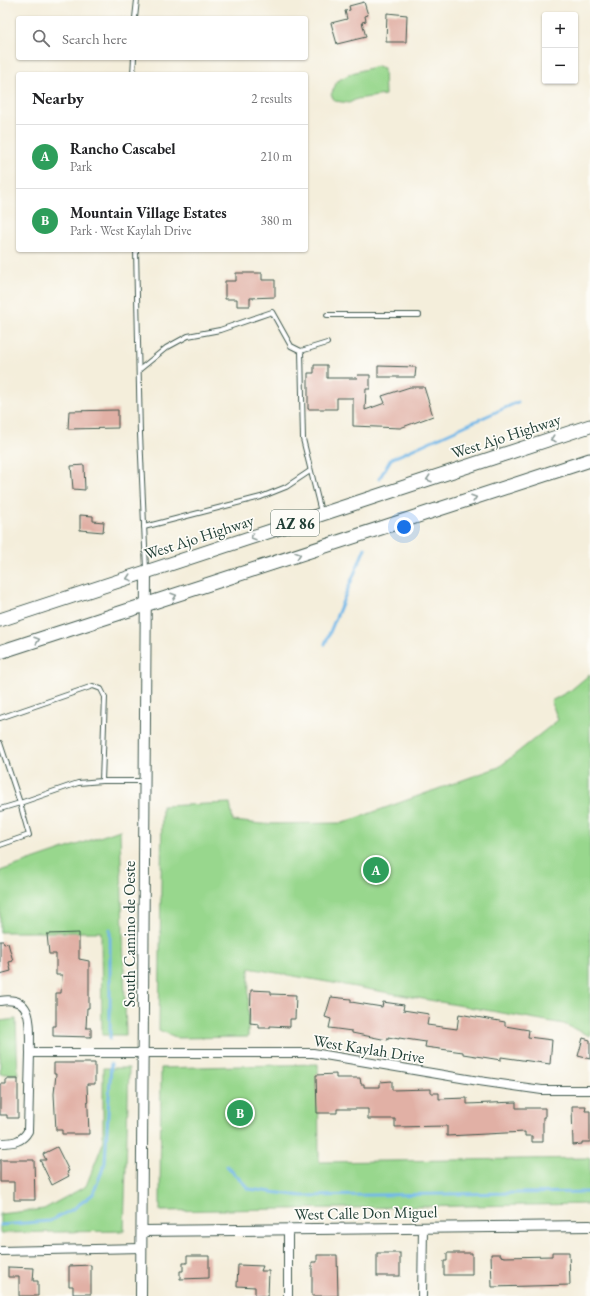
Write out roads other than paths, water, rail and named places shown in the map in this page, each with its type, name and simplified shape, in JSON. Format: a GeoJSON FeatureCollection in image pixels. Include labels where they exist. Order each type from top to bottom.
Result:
{"type":"FeatureCollection","features":[{"type":"Feature","properties":{"kind":"main road","name":"West Ajo Highway"},"geometry":{"type":"LineString","coordinates":[[0,620],[590,426]]}},
{"type":"Feature","properties":{"kind":"main road","name":"AZ 86"},"geometry":{"type":"LineString","coordinates":[[0,652],[590,460]]}},
{"type":"Feature","properties":{"kind":"street","name":"South Camino de Oeste"},"geometry":{"type":"LineString","coordinates":[[141,1296],[147,605],[146,572]]}},
{"type":"Feature","properties":{"kind":"street"},"geometry":{"type":"LineString","coordinates":[[0,1001],[23,999],[28,1015],[30,1053],[28,1130],[24,1138],[16,1141],[0,1143]]}},
{"type":"Feature","properties":{"kind":"street","name":"West Kaylah Drive"},"geometry":{"type":"LineString","coordinates":[[30,1053],[314,1053],[479,1081],[542,1090],[590,1090]]}},
{"type":"Feature","properties":{"kind":"street","name":"West Calle Don Miguel"},"geometry":{"type":"LineString","coordinates":[[142,1231],[590,1226]]}},
{"type":"Feature","properties":{"kind":"street"},"geometry":{"type":"LineString","coordinates":[[422,1296],[423,1228]]}},
{"type":"Feature","properties":{"kind":"street"},"geometry":{"type":"LineString","coordinates":[[288,1229],[288,1296]]}},
{"type":"Feature","properties":{"kind":"street"},"geometry":{"type":"LineString","coordinates":[[0,1251],[142,1248]]}},
{"type":"Feature","properties":{"kind":"lane"},"geometry":{"type":"LineString","coordinates":[[135,16],[137,0]]}},
{"type":"Feature","properties":{"kind":"lane"},"geometry":{"type":"LineString","coordinates":[[133,72],[134,60]]}},
{"type":"Feature","properties":{"kind":"lane"},"geometry":{"type":"LineString","coordinates":[[136,252],[146,572]]}},
{"type":"Feature","properties":{"kind":"lane"},"geometry":{"type":"LineString","coordinates":[[139,370],[166,348],[188,336],[220,330],[272,312],[291,346],[301,351],[327,343]]}},
{"type":"Feature","properties":{"kind":"lane"},"geometry":{"type":"LineString","coordinates":[[327,315],[419,315]]}},
{"type":"Feature","properties":{"kind":"lane"},"geometry":{"type":"LineString","coordinates":[[301,351],[303,439],[321,515]]}},
{"type":"Feature","properties":{"kind":"lane"},"geometry":{"type":"LineString","coordinates":[[144,527],[261,497],[286,487],[310,471]]}},
{"type":"Feature","properties":{"kind":"lane"},"geometry":{"type":"LineString","coordinates":[[0,718],[93,686],[101,689],[104,697],[102,781]]}},
{"type":"Feature","properties":{"kind":"lane"},"geometry":{"type":"LineString","coordinates":[[0,743],[29,835],[0,845]]}},
{"type":"Feature","properties":{"kind":"lane"},"geometry":{"type":"LineString","coordinates":[[0,809],[78,783],[102,781],[145,781]]}},
{"type":"Feature","properties":{"kind":"waterway"},"geometry":{"type":"LineString","coordinates":[[379,479],[391,459],[518,402]]}},
{"type":"Feature","properties":{"kind":"waterway"},"geometry":{"type":"LineString","coordinates":[[325,644],[365,548]]}},
{"type":"Feature","properties":{"kind":"waterway"},"geometry":{"type":"LineString","coordinates":[[110,929],[110,1039]]}},
{"type":"Feature","properties":{"kind":"waterway"},"geometry":{"type":"LineString","coordinates":[[0,1225],[50,1221],[73,1209],[93,1194],[105,1163],[111,1064]]}},
{"type":"Feature","properties":{"kind":"waterway"},"geometry":{"type":"LineString","coordinates":[[227,1166],[249,1189],[302,1196],[590,1192]]}},
{"type":"Feature","properties":{"kind":"place","name":"Rancho Cascabel"},"geometry":{"type":"Point","coordinates":[376,870]}},
{"type":"Feature","properties":{"kind":"place","name":"Mountain Village Estates"},"geometry":{"type":"Point","coordinates":[240,1113]}}]}
